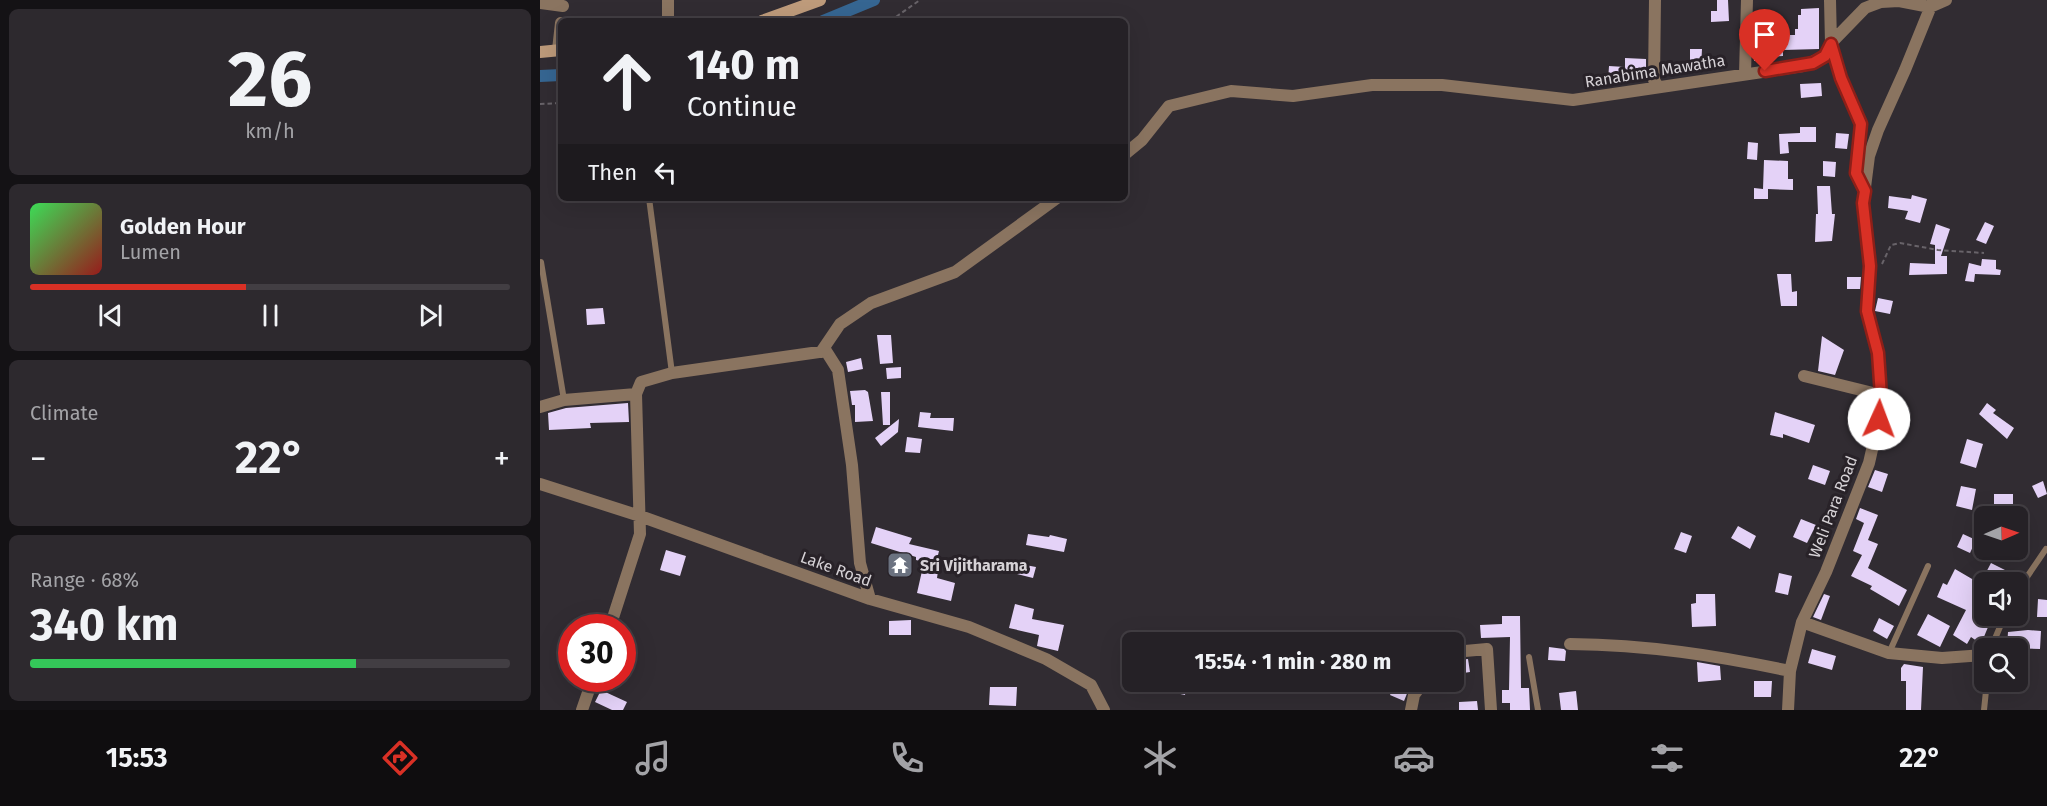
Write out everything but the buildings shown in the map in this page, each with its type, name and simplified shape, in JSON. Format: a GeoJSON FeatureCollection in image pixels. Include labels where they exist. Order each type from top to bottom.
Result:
{"type":"FeatureCollection","features":[{"type":"Feature","properties":{"kind":"main road"},"geometry":{"type":"LineString","coordinates":[[770,18],[820,0]]}},
{"type":"Feature","properties":{"kind":"main road"},"geometry":{"type":"LineString","coordinates":[[540,52],[558,50]]}},
{"type":"Feature","properties":{"kind":"street"},"geometry":{"type":"LineString","coordinates":[[668,0],[668,18]]}},
{"type":"Feature","properties":{"kind":"street"},"geometry":{"type":"LineString","coordinates":[[1655,0],[1654,80],[1658,87]]}},
{"type":"Feature","properties":{"kind":"street"},"geometry":{"type":"LineString","coordinates":[[1745,74],[1747,0]]}},
{"type":"Feature","properties":{"kind":"street"},"geometry":{"type":"LineString","coordinates":[[1830,0],[1831,44],[1841,78],[1861,124],[1856,173],[1865,191]]}},
{"type":"Feature","properties":{"kind":"street"},"geometry":{"type":"LineString","coordinates":[[1930,2],[1946,0]]}},
{"type":"Feature","properties":{"kind":"street","name":"Ranabima Mawatha"},"geometry":{"type":"LineString","coordinates":[[1128,152],[1142,140],[1169,106],[1231,91],[1293,96],[1372,86],[1442,85],[1573,100],[1813,63],[1825,56],[1831,44],[1865,8],[1881,2],[1930,2]]}},
{"type":"Feature","properties":{"kind":"street","name":"Weli Para Road"},"geometry":{"type":"LineString","coordinates":[[1788,710],[1790,671],[1802,622],[1826,572],[1869,463],[1879,419],[1881,396],[1878,353],[1867,311],[1870,266],[1863,203],[1869,156],[1930,2]]}},
{"type":"Feature","properties":{"kind":"street"},"geometry":{"type":"LineString","coordinates":[[540,3],[563,3],[561,18]]}},
{"type":"Feature","properties":{"kind":"street"},"geometry":{"type":"LineString","coordinates":[[821,352],[840,324],[871,303],[956,272],[1053,201]]}},
{"type":"Feature","properties":{"kind":"street"},"geometry":{"type":"LineString","coordinates":[[614,614],[640,534],[636,394],[641,382],[672,373],[826,351],[838,370],[852,465],[860,563],[870,599]]}},
{"type":"Feature","properties":{"kind":"street"},"geometry":{"type":"LineString","coordinates":[[1804,376],[1881,396]]}},
{"type":"Feature","properties":{"kind":"street"},"geometry":{"type":"LineString","coordinates":[[540,407],[564,400],[636,394]]}},
{"type":"Feature","properties":{"kind":"street","name":"Lake Road"},"geometry":{"type":"LineString","coordinates":[[540,484],[640,516],[870,599],[969,627],[1046,659],[1091,685],[1104,710]]}},
{"type":"Feature","properties":{"kind":"street"},"geometry":{"type":"LineString","coordinates":[[1802,622],[1889,653],[1942,658],[1974,656]]}},
{"type":"Feature","properties":{"kind":"street"},"geometry":{"type":"LineString","coordinates":[[1570,644],[1627,645],[1702,654],[1790,671]]}},
{"type":"Feature","properties":{"kind":"street"},"geometry":{"type":"LineString","coordinates":[[1464,651],[1487,648],[1491,710]]}},
{"type":"Feature","properties":{"kind":"street"},"geometry":{"type":"LineString","coordinates":[[582,710],[588,692]]}},
{"type":"Feature","properties":{"kind":"street"},"geometry":{"type":"LineString","coordinates":[[1411,710],[1416,692]]}},
{"type":"Feature","properties":{"kind":"lane"},"geometry":{"type":"LineString","coordinates":[[649,201],[672,373]]}},
{"type":"Feature","properties":{"kind":"lane"},"geometry":{"type":"LineString","coordinates":[[541,262],[564,400]]}},
{"type":"Feature","properties":{"kind":"lane"},"geometry":{"type":"LineString","coordinates":[[2028,575],[2046,549]]}},
{"type":"Feature","properties":{"kind":"lane"},"geometry":{"type":"LineString","coordinates":[[1889,653],[1928,566]]}},
{"type":"Feature","properties":{"kind":"lane"},"geometry":{"type":"LineString","coordinates":[[1529,657],[1538,710]]}},
{"type":"Feature","properties":{"kind":"lane"},"geometry":{"type":"LineString","coordinates":[[1984,710],[1986,692]]}},
{"type":"Feature","properties":{"kind":"path"},"geometry":{"type":"LineString","coordinates":[[894,18],[920,0]]}},
{"type":"Feature","properties":{"kind":"path"},"geometry":{"type":"LineString","coordinates":[[540,104],[558,103]]}},
{"type":"Feature","properties":{"kind":"path"},"geometry":{"type":"LineString","coordinates":[[1870,266],[1882,264],[1891,246],[1900,243],[1938,250],[1984,253]]}},
{"type":"Feature","properties":{"kind":"waterway"},"geometry":{"type":"LineString","coordinates":[[830,18],[874,0]]}},
{"type":"Feature","properties":{"kind":"waterway"},"geometry":{"type":"LineString","coordinates":[[540,76],[558,75]]}},
{"type":"Feature","properties":{"kind":"place","name":"Sri Vijitharama"},"geometry":{"type":"Point","coordinates":[900,565]}},
{"type":"Feature","properties":{"kind":"route"},"geometry":{"type":"LineString","coordinates":[[1765,71],[1813,63],[1825,56],[1831,44],[1841,78],[1861,124],[1856,153],[1856,173],[1865,191],[1863,203],[1870,266],[1867,311],[1878,353],[1881,396],[1879,419]]}}]}
